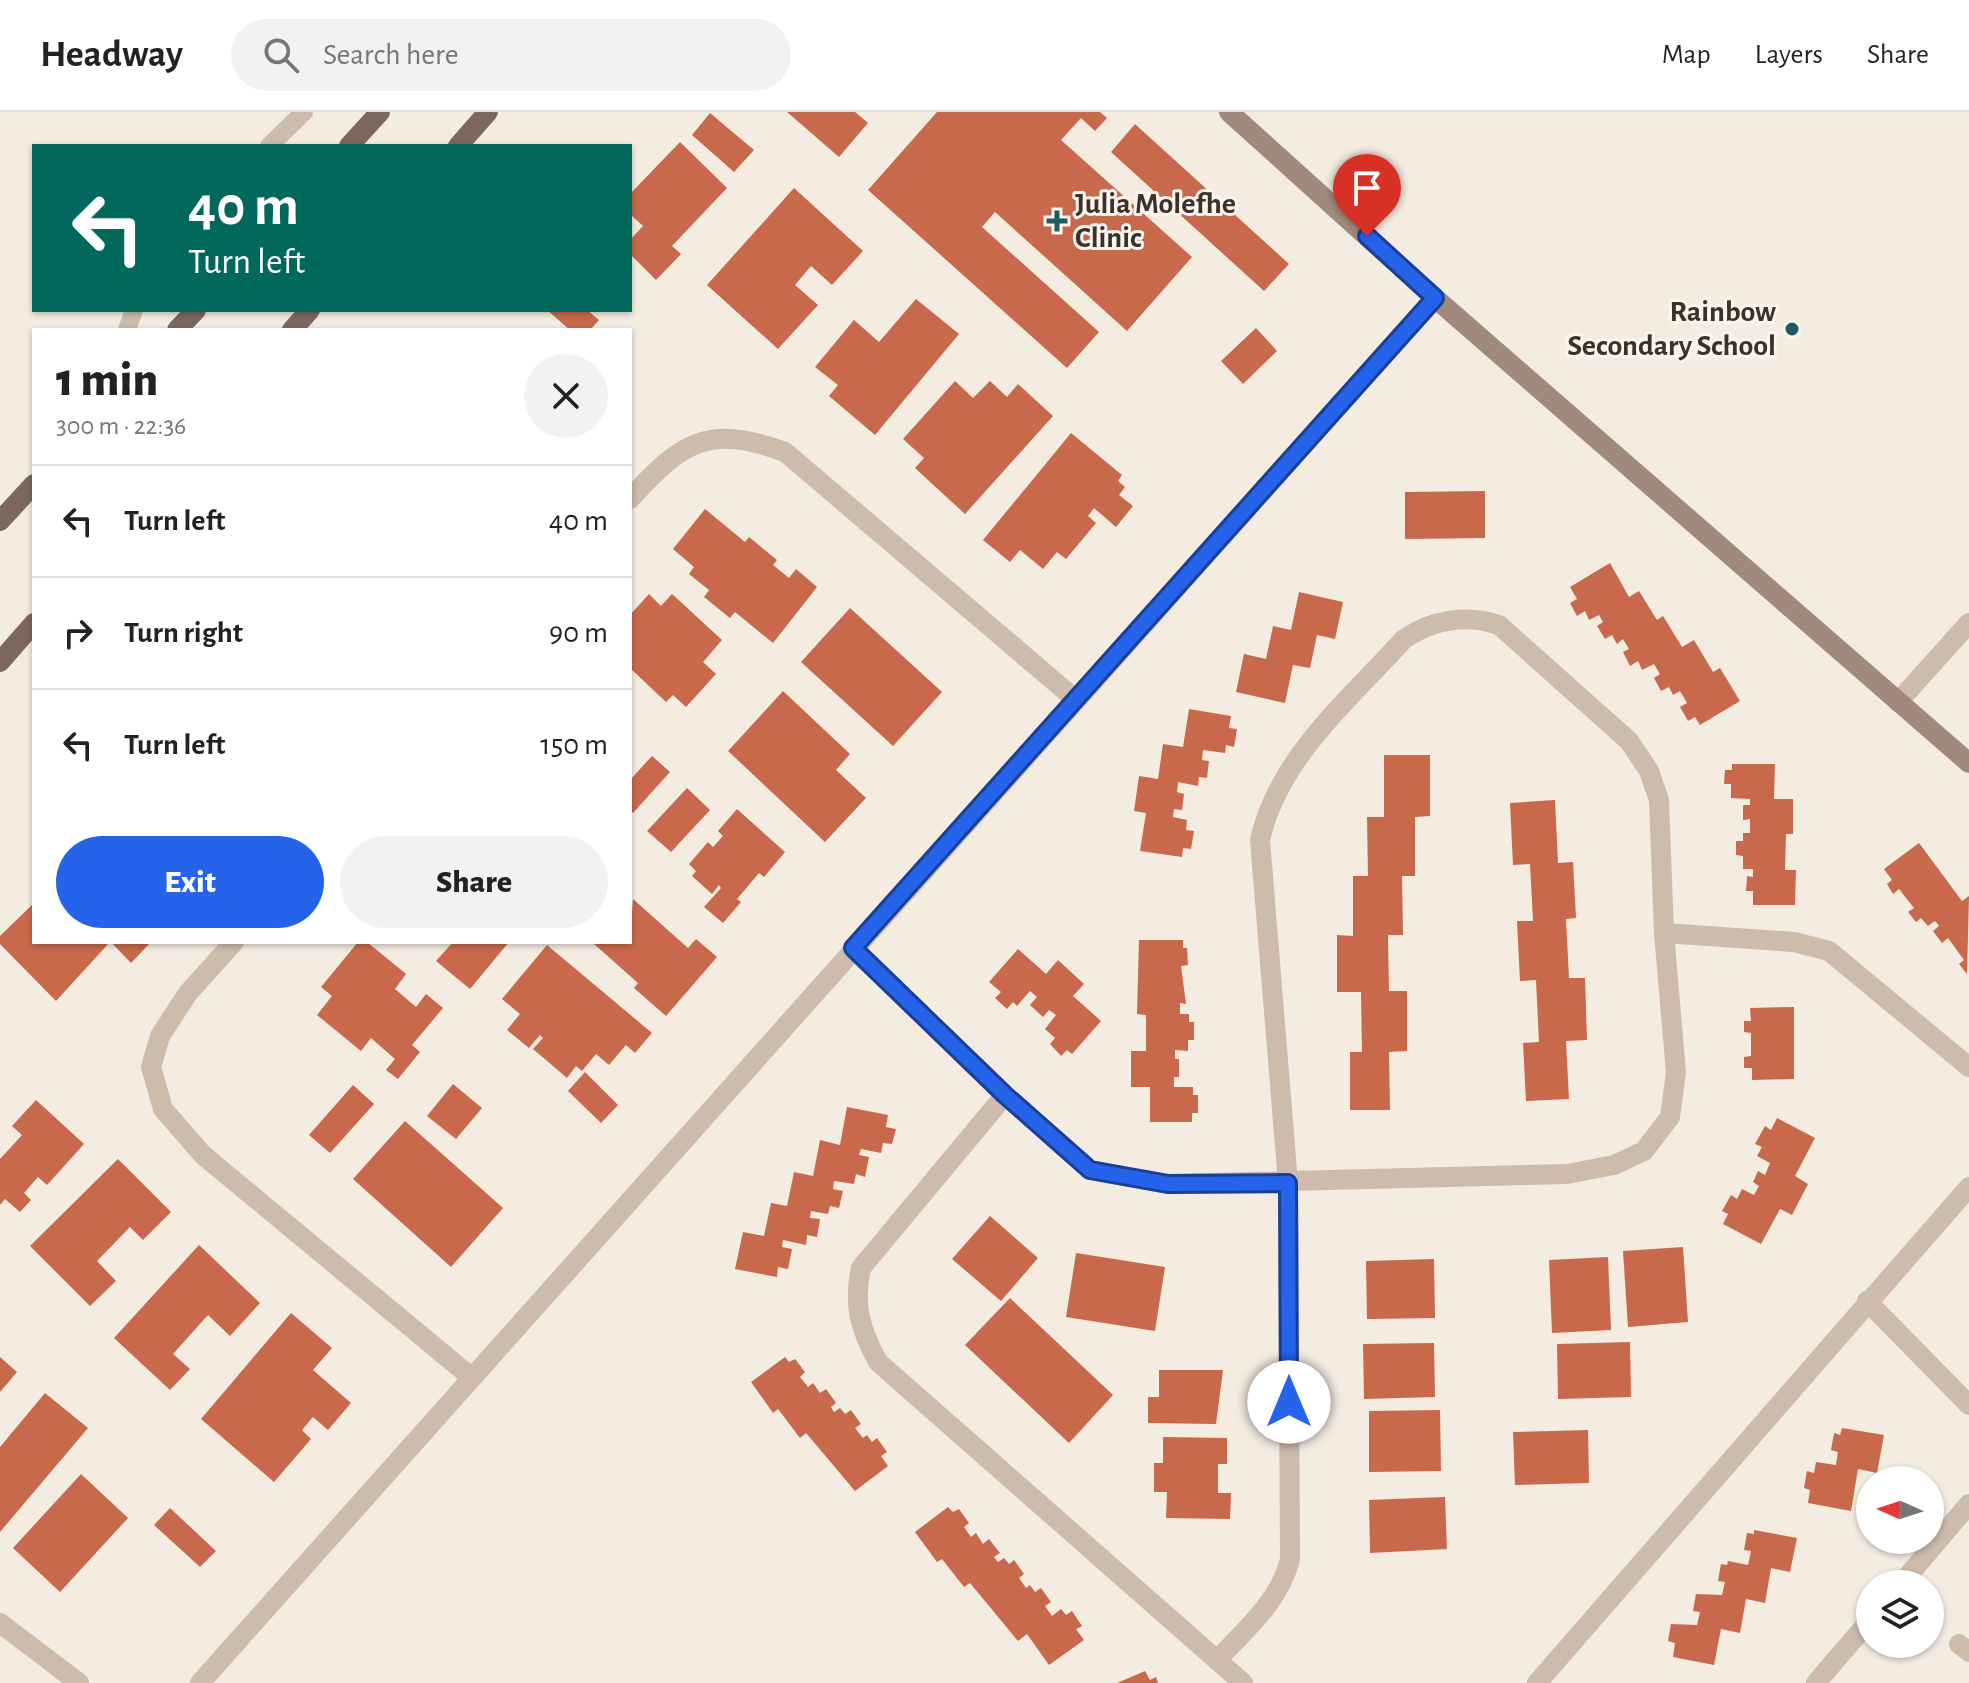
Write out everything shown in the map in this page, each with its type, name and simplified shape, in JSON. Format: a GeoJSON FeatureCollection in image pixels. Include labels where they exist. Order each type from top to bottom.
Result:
{"type":"FeatureCollection","features":[{"type":"Feature","properties":{"kind":"main road"},"geometry":{"type":"LineString","coordinates":[[351,144],[380,112]]}},
{"type":"Feature","properties":{"kind":"main road"},"geometry":{"type":"LineString","coordinates":[[460,144],[488,112]]}},
{"type":"Feature","properties":{"kind":"main road"},"geometry":{"type":"LineString","coordinates":[[179,328],[194,312]]}},
{"type":"Feature","properties":{"kind":"main road"},"geometry":{"type":"LineString","coordinates":[[294,328],[308,312]]}},
{"type":"Feature","properties":{"kind":"main road"},"geometry":{"type":"LineString","coordinates":[[0,521],[32,486]]}},
{"type":"Feature","properties":{"kind":"main road"},"geometry":{"type":"LineString","coordinates":[[0,662],[32,625]]}},
{"type":"Feature","properties":{"kind":"street"},"geometry":{"type":"LineString","coordinates":[[1229,112],[1435,298],[1969,763]]}},
{"type":"Feature","properties":{"kind":"street"},"geometry":{"type":"LineString","coordinates":[[200,1683],[1435,298]]}},
{"type":"Feature","properties":{"kind":"street"},"geometry":{"type":"LineString","coordinates":[[632,497],[664,461],[694,443],[746,438],[785,452],[1075,699]]}},
{"type":"Feature","properties":{"kind":"street"},"geometry":{"type":"LineString","coordinates":[[853,948],[1005,1095],[1090,1170],[1168,1184],[1288,1183],[1567,1174],[1614,1165],[1644,1151],[1670,1117],[1676,1072],[1664,933],[1659,800],[1649,771],[1629,741],[1499,625],[1475,617],[1425,626],[1404,639],[1285,772],[1266,812],[1260,840],[1288,1183],[1290,1559],[1285,1582],[1275,1597],[1217,1660]]}},
{"type":"Feature","properties":{"kind":"street"},"geometry":{"type":"LineString","coordinates":[[1898,702],[1969,623]]}},
{"type":"Feature","properties":{"kind":"street"},"geometry":{"type":"LineString","coordinates":[[1664,933],[1794,942],[1829,951],[1969,1067]]}},
{"type":"Feature","properties":{"kind":"street"},"geometry":{"type":"LineString","coordinates":[[232,944],[188,993],[160,1036],[151,1067],[163,1109],[203,1155],[471,1377]]}},
{"type":"Feature","properties":{"kind":"street"},"geometry":{"type":"LineString","coordinates":[[1005,1095],[861,1268],[855,1295],[860,1329],[878,1362],[1243,1683]]}},
{"type":"Feature","properties":{"kind":"street"},"geometry":{"type":"LineString","coordinates":[[1537,1683],[1969,1187]]}},
{"type":"Feature","properties":{"kind":"street"},"geometry":{"type":"LineString","coordinates":[[1867,1301],[1969,1405]]}},
{"type":"Feature","properties":{"kind":"street"},"geometry":{"type":"LineString","coordinates":[[1913,1570],[1969,1504]]}},
{"type":"Feature","properties":{"kind":"street"},"geometry":{"type":"LineString","coordinates":[[0,1623],[79,1683]]}},
{"type":"Feature","properties":{"kind":"street"},"geometry":{"type":"LineString","coordinates":[[1816,1683],[1856,1636]]}},
{"type":"Feature","properties":{"kind":"lane"},"geometry":{"type":"LineString","coordinates":[[271,144],[304,112]]}},
{"type":"Feature","properties":{"kind":"building"},"geometry":{"type":"Polygon","coordinates":[[[787,112],[855,112],[868,123],[839,157],[787,112]]]}},
{"type":"Feature","properties":{"kind":"building"},"geometry":{"type":"Polygon","coordinates":[[[937,112],[1100,112],[1107,118],[1095,131],[1081,118],[1061,140],[1192,257],[1127,331],[995,212],[982,227],[1099,332],[1067,368],[868,190],[937,112]]]}},
{"type":"Feature","properties":{"kind":"building"},"geometry":{"type":"Polygon","coordinates":[[[710,113],[754,150],[734,172],[692,135],[710,113]]]}},
{"type":"Feature","properties":{"kind":"building"},"geometry":{"type":"Polygon","coordinates":[[[1135,124],[1289,264],[1264,291],[1111,152],[1135,124]]]}},
{"type":"Feature","properties":{"kind":"building"},"geometry":{"type":"Polygon","coordinates":[[[680,142],[727,188],[672,246],[681,254],[656,280],[632,256],[632,238],[643,226],[632,216],[632,192],[680,142]]]}},
{"type":"Feature","properties":{"kind":"building"},"geometry":{"type":"Polygon","coordinates":[[[794,188],[863,251],[832,285],[811,266],[795,285],[818,305],[778,349],[707,285],[794,188]]]}},
{"type":"Feature","properties":{"kind":"building"},"geometry":{"type":"Polygon","coordinates":[[[916,299],[959,334],[875,435],[829,396],[838,385],[815,367],[854,320],[879,342],[916,299]]]}},
{"type":"Feature","properties":{"kind":"building"},"geometry":{"type":"Polygon","coordinates":[[[549,312],[589,312],[599,320],[592,328],[568,328],[549,312]]]}},
{"type":"Feature","properties":{"kind":"building"},"geometry":{"type":"Polygon","coordinates":[[[1256,328],[1277,351],[1243,384],[1221,361],[1256,328]]]}},
{"type":"Feature","properties":{"kind":"building"},"geometry":{"type":"Polygon","coordinates":[[[955,381],[973,398],[990,381],[1007,397],[1018,384],[1053,416],[965,514],[915,468],[924,458],[903,439],[955,381]]]}},
{"type":"Feature","properties":{"kind":"building"},"geometry":{"type":"Polygon","coordinates":[[[1071,433],[1122,475],[1118,481],[1125,487],[1119,495],[1133,506],[1116,527],[1094,508],[1088,516],[1096,523],[1066,559],[1057,552],[1043,569],[1020,550],[1010,562],[983,540],[1071,433]]]}},
{"type":"Feature","properties":{"kind":"building"},"geometry":{"type":"Polygon","coordinates":[[[1485,491],[1485,538],[1405,539],[1405,492],[1485,491]]]}},
{"type":"Feature","properties":{"kind":"building"},"geometry":{"type":"Polygon","coordinates":[[[705,509],[745,542],[749,537],[777,560],[773,565],[789,578],[796,569],[817,587],[773,643],[735,612],[730,618],[704,597],[709,590],[689,574],[694,567],[673,549],[705,509]]]}},
{"type":"Feature","properties":{"kind":"building"},"geometry":{"type":"Polygon","coordinates":[[[1610,563],[1629,597],[1639,591],[1657,620],[1663,616],[1682,647],[1694,640],[1713,672],[1720,668],[1740,701],[1700,725],[1695,717],[1688,721],[1680,707],[1687,703],[1680,691],[1673,695],[1669,687],[1661,691],[1654,678],[1660,674],[1654,664],[1642,670],[1638,661],[1630,666],[1623,652],[1629,649],[1623,639],[1617,644],[1612,635],[1605,639],[1597,626],[1603,622],[1599,615],[1589,620],[1585,611],[1577,616],[1570,603],[1577,599],[1570,587],[1610,563]]]}},
{"type":"Feature","properties":{"kind":"building"},"geometry":{"type":"Polygon","coordinates":[[[1299,592],[1343,602],[1335,639],[1317,635],[1310,668],[1293,665],[1285,703],[1236,692],[1244,654],[1266,659],[1273,626],[1291,630],[1299,592]]]}},
{"type":"Feature","properties":{"kind":"building"},"geometry":{"type":"Polygon","coordinates":[[[649,594],[661,606],[672,594],[722,640],[703,662],[716,674],[686,707],[673,695],[666,702],[632,670],[632,613],[649,594]]]}},
{"type":"Feature","properties":{"kind":"building"},"geometry":{"type":"Polygon","coordinates":[[[850,608],[942,692],[893,746],[801,662],[850,608]]]}},
{"type":"Feature","properties":{"kind":"building"},"geometry":{"type":"Polygon","coordinates":[[[783,691],[850,754],[836,770],[866,798],[825,842],[728,751],[783,691]]]}},
{"type":"Feature","properties":{"kind":"building"},"geometry":{"type":"Polygon","coordinates":[[[1189,709],[1231,716],[1229,728],[1237,729],[1234,747],[1226,745],[1225,753],[1203,750],[1202,760],[1209,761],[1207,778],[1199,777],[1198,786],[1178,782],[1177,792],[1184,794],[1182,810],[1174,809],[1173,817],[1187,820],[1186,830],[1194,831],[1191,849],[1183,848],[1182,857],[1140,851],[1146,813],[1134,811],[1139,776],[1158,779],[1163,744],[1183,747],[1189,709]]]}},
{"type":"Feature","properties":{"kind":"building"},"geometry":{"type":"Polygon","coordinates":[[[1384,755],[1430,755],[1430,816],[1415,817],[1415,876],[1402,876],[1403,935],[1388,935],[1389,991],[1407,991],[1407,1051],[1389,1052],[1390,1110],[1350,1110],[1350,1052],[1362,1052],[1361,992],[1337,992],[1337,935],[1353,936],[1353,876],[1368,876],[1367,817],[1384,817],[1384,755]]]}},
{"type":"Feature","properties":{"kind":"building"},"geometry":{"type":"Polygon","coordinates":[[[652,756],[670,772],[633,813],[632,778],[652,756]]]}},
{"type":"Feature","properties":{"kind":"building"},"geometry":{"type":"Polygon","coordinates":[[[1732,764],[1775,764],[1774,799],[1793,799],[1793,834],[1786,834],[1785,870],[1796,870],[1795,905],[1753,905],[1753,891],[1746,891],[1747,876],[1753,877],[1753,869],[1743,869],[1743,856],[1736,855],[1736,841],[1743,841],[1743,833],[1750,833],[1750,819],[1743,820],[1743,805],[1750,805],[1750,799],[1731,798],[1731,784],[1724,784],[1725,770],[1732,770],[1732,764]]]}},
{"type":"Feature","properties":{"kind":"building"},"geometry":{"type":"Polygon","coordinates":[[[687,788],[710,810],[671,852],[647,831],[687,788]]]}},
{"type":"Feature","properties":{"kind":"building"},"geometry":{"type":"Polygon","coordinates":[[[1555,800],[1558,863],[1573,862],[1576,918],[1566,919],[1569,978],[1585,978],[1587,1040],[1566,1041],[1569,1099],[1526,1101],[1523,1043],[1539,1042],[1536,980],[1520,981],[1517,921],[1533,921],[1530,864],[1513,865],[1510,803],[1555,800]]]}},
{"type":"Feature","properties":{"kind":"building"},"geometry":{"type":"Polygon","coordinates":[[[737,809],[785,852],[764,877],[759,873],[737,899],[741,902],[723,923],[704,907],[721,888],[719,885],[712,894],[692,876],[696,871],[689,864],[708,842],[713,847],[723,836],[718,831],[737,809]]]}},
{"type":"Feature","properties":{"kind":"building"},"geometry":{"type":"Polygon","coordinates":[[[1919,843],[1962,901],[1969,896],[1967,974],[1959,964],[1964,960],[1948,938],[1942,943],[1933,931],[1939,926],[1935,921],[1928,926],[1921,918],[1916,922],[1908,912],[1914,908],[1899,889],[1893,894],[1887,884],[1892,880],[1884,869],[1919,843]]]}},
{"type":"Feature","properties":{"kind":"building"},"geometry":{"type":"Polygon","coordinates":[[[633,899],[688,948],[696,939],[717,957],[666,1016],[634,988],[638,983],[594,944],[632,944],[633,899]]]}},
{"type":"Feature","properties":{"kind":"building"},"geometry":{"type":"Polygon","coordinates":[[[32,905],[32,944],[108,944],[56,1001],[0,944],[0,936],[32,905]]]}},
{"type":"Feature","properties":{"kind":"building"},"geometry":{"type":"Polygon","coordinates":[[[1139,940],[1183,940],[1183,948],[1187,948],[1188,965],[1181,966],[1186,1004],[1180,1003],[1180,1014],[1189,1014],[1189,1022],[1194,1022],[1194,1040],[1188,1040],[1188,1051],[1175,1050],[1175,1059],[1179,1059],[1179,1077],[1174,1077],[1174,1087],[1193,1087],[1193,1095],[1198,1095],[1198,1113],[1192,1113],[1192,1122],[1150,1122],[1150,1087],[1131,1087],[1131,1051],[1146,1051],[1146,1015],[1137,1014],[1139,940]]]}},
{"type":"Feature","properties":{"kind":"building"},"geometry":{"type":"Polygon","coordinates":[[[113,944],[149,944],[131,963],[113,944]]]}},
{"type":"Feature","properties":{"kind":"building"},"geometry":{"type":"Polygon","coordinates":[[[356,944],[369,944],[406,974],[395,989],[416,1007],[426,994],[443,1008],[412,1045],[420,1052],[398,1079],[386,1070],[395,1059],[371,1038],[361,1051],[317,1015],[332,996],[321,987],[356,944]]]}},
{"type":"Feature","properties":{"kind":"building"},"geometry":{"type":"Polygon","coordinates":[[[451,944],[507,944],[470,989],[436,961],[451,944]]]}},
{"type":"Feature","properties":{"kind":"building"},"geometry":{"type":"Polygon","coordinates":[[[547,945],[652,1033],[635,1053],[626,1045],[609,1065],[596,1054],[582,1071],[576,1066],[567,1078],[533,1049],[543,1038],[540,1035],[529,1048],[507,1030],[520,1014],[502,999],[547,945]]]}},
{"type":"Feature","properties":{"kind":"building"},"geometry":{"type":"Polygon","coordinates":[[[1018,949],[1046,974],[1058,960],[1084,984],[1073,996],[1101,1021],[1072,1054],[1067,1050],[1061,1056],[1050,1044],[1055,1038],[1045,1029],[1056,1015],[1049,1010],[1043,1017],[1030,1005],[1037,997],[1030,991],[1017,1006],[1013,1002],[1007,1009],[995,998],[1001,992],[989,982],[1018,949]]]}},
{"type":"Feature","properties":{"kind":"building"},"geometry":{"type":"Polygon","coordinates":[[[1794,1007],[1794,1079],[1752,1080],[1752,1068],[1744,1068],[1744,1057],[1751,1056],[1751,1033],[1744,1032],[1744,1021],[1751,1021],[1750,1008],[1794,1007]]]}},
{"type":"Feature","properties":{"kind":"building"},"geometry":{"type":"Polygon","coordinates":[[[585,1072],[618,1105],[601,1123],[568,1091],[585,1072]]]}},
{"type":"Feature","properties":{"kind":"building"},"geometry":{"type":"Polygon","coordinates":[[[453,1084],[482,1108],[456,1139],[427,1116],[453,1084]]]}},
{"type":"Feature","properties":{"kind":"building"},"geometry":{"type":"Polygon","coordinates":[[[353,1085],[374,1104],[330,1153],[309,1135],[353,1085]]]}},
{"type":"Feature","properties":{"kind":"building"},"geometry":{"type":"Polygon","coordinates":[[[36,1100],[84,1144],[47,1185],[38,1177],[24,1193],[31,1200],[20,1212],[5,1199],[0,1205],[0,1159],[22,1135],[12,1126],[36,1100]]]}},
{"type":"Feature","properties":{"kind":"building"},"geometry":{"type":"Polygon","coordinates":[[[847,1107],[888,1115],[886,1127],[896,1129],[892,1144],[883,1143],[881,1153],[861,1149],[859,1155],[869,1157],[865,1177],[856,1174],[854,1184],[834,1181],[833,1189],[843,1191],[839,1208],[830,1206],[828,1214],[811,1211],[810,1218],[820,1219],[817,1237],[807,1235],[806,1245],[783,1240],[782,1247],[792,1249],[788,1269],[778,1267],[777,1277],[735,1269],[743,1232],[764,1236],[771,1203],[787,1206],[794,1172],[813,1176],[820,1140],[840,1145],[847,1107]]]}},
{"type":"Feature","properties":{"kind":"building"},"geometry":{"type":"Polygon","coordinates":[[[1777,1118],[1815,1138],[1795,1176],[1808,1184],[1792,1215],[1780,1209],[1761,1244],[1723,1224],[1728,1214],[1722,1211],[1731,1195],[1737,1199],[1742,1189],[1754,1195],[1759,1186],[1753,1182],[1758,1171],[1765,1175],[1770,1163],[1757,1156],[1762,1147],[1755,1144],[1765,1126],[1771,1130],[1777,1118]]]}},
{"type":"Feature","properties":{"kind":"building"},"geometry":{"type":"Polygon","coordinates":[[[405,1121],[503,1208],[451,1267],[353,1179],[405,1121]]]}},
{"type":"Feature","properties":{"kind":"building"},"geometry":{"type":"Polygon","coordinates":[[[118,1159],[171,1212],[143,1240],[130,1227],[97,1261],[116,1281],[90,1306],[30,1246],[118,1159]]]}},
{"type":"Feature","properties":{"kind":"building"},"geometry":{"type":"Polygon","coordinates":[[[990,1216],[1038,1258],[1001,1301],[952,1259],[990,1216]]]}},
{"type":"Feature","properties":{"kind":"building"},"geometry":{"type":"Polygon","coordinates":[[[199,1245],[260,1303],[230,1336],[208,1315],[173,1354],[190,1369],[170,1390],[114,1338],[199,1245]]]}},
{"type":"Feature","properties":{"kind":"building"},"geometry":{"type":"Polygon","coordinates":[[[1683,1247],[1688,1322],[1628,1327],[1623,1251],[1683,1247]]]}},
{"type":"Feature","properties":{"kind":"building"},"geometry":{"type":"Polygon","coordinates":[[[1076,1253],[1165,1267],[1155,1331],[1066,1317],[1076,1253]]]}},
{"type":"Feature","properties":{"kind":"building"},"geometry":{"type":"Polygon","coordinates":[[[1608,1257],[1611,1330],[1552,1333],[1549,1260],[1608,1257]]]}},
{"type":"Feature","properties":{"kind":"building"},"geometry":{"type":"Polygon","coordinates":[[[1434,1259],[1435,1318],[1367,1319],[1366,1261],[1434,1259]]]}},
{"type":"Feature","properties":{"kind":"building"},"geometry":{"type":"Polygon","coordinates":[[[1010,1298],[1113,1395],[1069,1443],[965,1345],[1010,1298]]]}},
{"type":"Feature","properties":{"kind":"building"},"geometry":{"type":"Polygon","coordinates":[[[291,1313],[332,1348],[313,1370],[351,1403],[328,1430],[313,1417],[302,1430],[311,1439],[274,1482],[201,1419],[291,1313]]]}},
{"type":"Feature","properties":{"kind":"building"},"geometry":{"type":"Polygon","coordinates":[[[1630,1342],[1631,1397],[1558,1399],[1557,1344],[1630,1342]]]}},
{"type":"Feature","properties":{"kind":"building"},"geometry":{"type":"Polygon","coordinates":[[[1434,1343],[1435,1397],[1364,1399],[1363,1344],[1434,1343]]]}},
{"type":"Feature","properties":{"kind":"building"},"geometry":{"type":"Polygon","coordinates":[[[0,1357],[17,1372],[0,1392],[0,1357]]]}},
{"type":"Feature","properties":{"kind":"building"},"geometry":{"type":"Polygon","coordinates":[[[785,1357],[789,1362],[795,1359],[805,1372],[800,1377],[808,1387],[813,1383],[820,1393],[826,1389],[836,1403],[831,1407],[834,1412],[840,1408],[845,1414],[851,1410],[861,1424],[855,1428],[863,1438],[867,1435],[872,1442],[877,1438],[887,1452],[881,1456],[888,1466],[855,1491],[806,1433],[800,1438],[778,1409],[773,1413],[751,1382],[785,1357]]]}},
{"type":"Feature","properties":{"kind":"building"},"geometry":{"type":"Polygon","coordinates":[[[1159,1370],[1223,1370],[1216,1424],[1148,1423],[1148,1397],[1159,1397],[1159,1370]]]}},
{"type":"Feature","properties":{"kind":"building"},"geometry":{"type":"Polygon","coordinates":[[[45,1393],[88,1428],[0,1532],[0,1447],[45,1393]]]}},
{"type":"Feature","properties":{"kind":"building"},"geometry":{"type":"Polygon","coordinates":[[[1440,1410],[1441,1471],[1369,1472],[1369,1411],[1440,1410]]]}},
{"type":"Feature","properties":{"kind":"building"},"geometry":{"type":"Polygon","coordinates":[[[1842,1428],[1884,1435],[1878,1466],[1856,1466],[1851,1511],[1808,1503],[1810,1490],[1804,1488],[1807,1471],[1814,1473],[1816,1462],[1836,1465],[1838,1452],[1831,1450],[1834,1433],[1840,1435],[1842,1428]]]}},
{"type":"Feature","properties":{"kind":"building"},"geometry":{"type":"Polygon","coordinates":[[[1588,1430],[1589,1483],[1515,1485],[1513,1432],[1588,1430]]]}},
{"type":"Feature","properties":{"kind":"building"},"geometry":{"type":"Polygon","coordinates":[[[1163,1437],[1227,1438],[1227,1464],[1218,1464],[1218,1493],[1231,1493],[1230,1519],[1166,1518],[1167,1492],[1154,1492],[1154,1463],[1163,1463],[1163,1437]]]}},
{"type":"Feature","properties":{"kind":"building"},"geometry":{"type":"Polygon","coordinates":[[[81,1474],[128,1518],[60,1592],[13,1548],[81,1474]]]}},
{"type":"Feature","properties":{"kind":"building"},"geometry":{"type":"Polygon","coordinates":[[[1445,1497],[1447,1549],[1370,1553],[1369,1500],[1445,1497]]]}},
{"type":"Feature","properties":{"kind":"building"},"geometry":{"type":"Polygon","coordinates":[[[948,1507],[953,1512],[959,1509],[969,1523],[964,1527],[971,1537],[976,1533],[983,1544],[989,1539],[1000,1553],[994,1557],[998,1562],[1004,1558],[1009,1564],[1014,1560],[1024,1574],[1019,1578],[1026,1588],[1030,1585],[1035,1592],[1041,1588],[1051,1602],[1045,1606],[1052,1616],[1061,1609],[1066,1615],[1072,1611],[1082,1626],[1076,1629],[1084,1640],[1049,1665],[1027,1634],[1018,1641],[970,1583],[964,1587],[942,1559],[937,1562],[915,1532],[948,1507]]]}},
{"type":"Feature","properties":{"kind":"building"},"geometry":{"type":"Polygon","coordinates":[[[170,1508],[216,1551],[200,1567],[154,1525],[170,1508]]]}},
{"type":"Feature","properties":{"kind":"building"},"geometry":{"type":"Polygon","coordinates":[[[1754,1530],[1797,1538],[1790,1572],[1771,1568],[1765,1603],[1746,1599],[1740,1633],[1721,1629],[1714,1665],[1673,1657],[1675,1643],[1668,1641],[1671,1624],[1697,1625],[1700,1612],[1693,1611],[1696,1594],[1722,1595],[1725,1582],[1718,1581],[1721,1564],[1727,1565],[1728,1561],[1748,1565],[1751,1551],[1744,1550],[1747,1533],[1754,1534],[1754,1530]]]}},
{"type":"Feature","properties":{"kind":"building"},"geometry":{"type":"Polygon","coordinates":[[[1145,1671],[1150,1680],[1156,1677],[1158,1683],[1117,1683],[1145,1671]]]}},
{"type":"Feature","properties":{"kind":"place","name":"Julia Molefhe Clinic"},"geometry":{"type":"Point","coordinates":[1057,221]}},
{"type":"Feature","properties":{"kind":"place","name":"Rainbow Secondary School"},"geometry":{"type":"Point","coordinates":[1792,329]}},
{"type":"Feature","properties":{"kind":"route"},"geometry":{"type":"LineString","coordinates":[[1289,1402],[1288,1183],[1168,1184],[1090,1170],[1005,1095],[853,948],[1435,298],[1367,236]]}}]}
